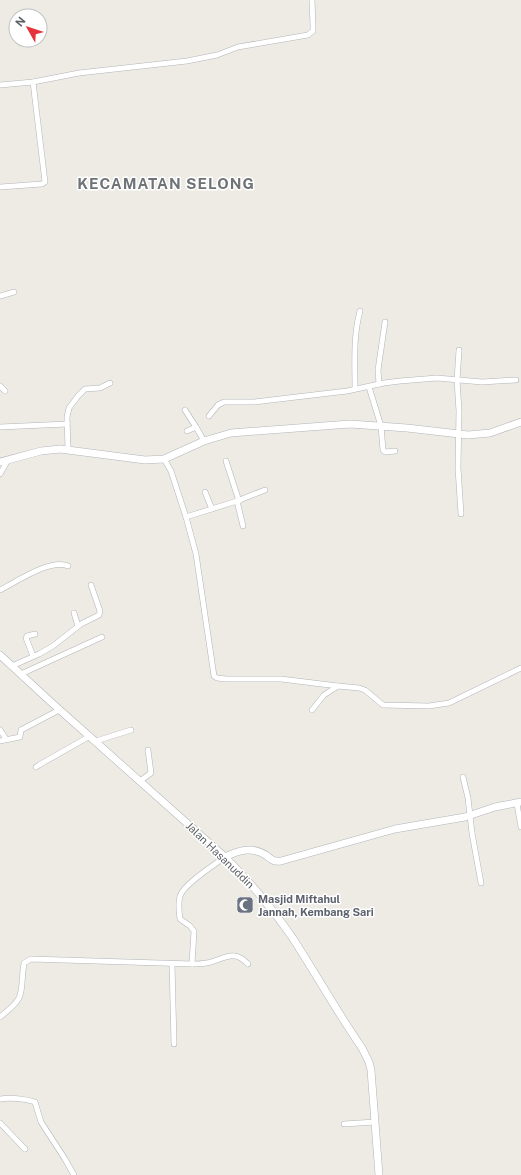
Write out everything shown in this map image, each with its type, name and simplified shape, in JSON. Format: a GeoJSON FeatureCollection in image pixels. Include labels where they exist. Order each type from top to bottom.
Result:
{"type":"FeatureCollection","features":[{"type":"Feature","properties":{"kind":"street"},"geometry":{"type":"LineString","coordinates":[[0,85],[33,82],[79,73],[210,57],[238,47],[308,35],[313,31],[312,0]]}},
{"type":"Feature","properties":{"kind":"street"},"geometry":{"type":"LineString","coordinates":[[0,187],[42,184],[45,180],[33,82]]}},
{"type":"Feature","properties":{"kind":"street"},"geometry":{"type":"LineString","coordinates":[[0,296],[14,292]]}},
{"type":"Feature","properties":{"kind":"street"},"geometry":{"type":"LineString","coordinates":[[355,390],[354,344],[360,311]]}},
{"type":"Feature","properties":{"kind":"street"},"geometry":{"type":"LineString","coordinates":[[379,384],[378,370],[385,322]]}},
{"type":"Feature","properties":{"kind":"street"},"geometry":{"type":"LineString","coordinates":[[459,350],[457,380],[459,411],[458,468],[461,514]]}},
{"type":"Feature","properties":{"kind":"street"},"geometry":{"type":"LineString","coordinates":[[209,416],[218,405],[224,402],[254,402],[355,390],[379,384],[437,378],[482,382],[516,380]]}},
{"type":"Feature","properties":{"kind":"street"},"geometry":{"type":"LineString","coordinates":[[68,449],[68,411],[78,396],[85,390],[100,388],[110,384]]}},
{"type":"Feature","properties":{"kind":"street"},"geometry":{"type":"LineString","coordinates":[[0,386],[4,391]]}},
{"type":"Feature","properties":{"kind":"street"},"geometry":{"type":"LineString","coordinates":[[369,387],[381,426],[383,450],[385,452],[395,451]]}},
{"type":"Feature","properties":{"kind":"street"},"geometry":{"type":"LineString","coordinates":[[185,410],[204,442]]}},
{"type":"Feature","properties":{"kind":"street"},"geometry":{"type":"LineString","coordinates":[[0,462],[41,451],[68,449],[145,460],[164,459],[204,442],[231,433],[350,424],[407,428],[458,435],[485,434],[521,422]]}},
{"type":"Feature","properties":{"kind":"street"},"geometry":{"type":"LineString","coordinates":[[0,426],[67,424]]}},
{"type":"Feature","properties":{"kind":"street"},"geometry":{"type":"LineString","coordinates":[[187,432],[196,427]]}},
{"type":"Feature","properties":{"kind":"street"},"geometry":{"type":"LineString","coordinates":[[164,459],[171,471],[196,554],[214,676],[220,679],[281,679],[359,688],[365,690],[382,705],[443,704],[455,700],[521,668]]}},
{"type":"Feature","properties":{"kind":"street"},"geometry":{"type":"LineString","coordinates":[[0,474],[8,460]]}},
{"type":"Feature","properties":{"kind":"street"},"geometry":{"type":"LineString","coordinates":[[226,461],[238,501],[243,526]]}},
{"type":"Feature","properties":{"kind":"street"},"geometry":{"type":"LineString","coordinates":[[186,518],[238,501],[265,490]]}},
{"type":"Feature","properties":{"kind":"street"},"geometry":{"type":"LineString","coordinates":[[205,492],[212,509]]}},
{"type":"Feature","properties":{"kind":"street"},"geometry":{"type":"LineString","coordinates":[[0,590],[49,566],[61,564],[68,566]]}},
{"type":"Feature","properties":{"kind":"street"},"geometry":{"type":"LineString","coordinates":[[12,666],[57,644],[78,626],[99,615],[100,612],[91,585]]}},
{"type":"Feature","properties":{"kind":"street"},"geometry":{"type":"LineString","coordinates":[[74,613],[78,626]]}},
{"type":"Feature","properties":{"kind":"street"},"geometry":{"type":"LineString","coordinates":[[33,656],[26,638],[27,636],[34,634]]}},
{"type":"Feature","properties":{"kind":"street"},"geometry":{"type":"LineString","coordinates":[[21,674],[102,637]]}},
{"type":"Feature","properties":{"kind":"street","name":"Jalan Hasanuddin"},"geometry":{"type":"LineString","coordinates":[[0,655],[59,710],[96,741],[225,857],[252,885],[280,922],[305,957],[362,1048],[369,1062],[371,1070],[379,1175]]}},
{"type":"Feature","properties":{"kind":"street"},"geometry":{"type":"LineString","coordinates":[[312,710],[324,695],[338,686]]}},
{"type":"Feature","properties":{"kind":"street"},"geometry":{"type":"LineString","coordinates":[[0,741],[20,737],[21,730],[59,710]]}},
{"type":"Feature","properties":{"kind":"street"},"geometry":{"type":"LineString","coordinates":[[0,730],[6,739]]}},
{"type":"Feature","properties":{"kind":"street"},"geometry":{"type":"LineString","coordinates":[[96,741],[131,730]]}},
{"type":"Feature","properties":{"kind":"street"},"geometry":{"type":"LineString","coordinates":[[36,768],[90,736]]}},
{"type":"Feature","properties":{"kind":"street"},"geometry":{"type":"LineString","coordinates":[[142,782],[151,773],[148,750]]}},
{"type":"Feature","properties":{"kind":"street"},"geometry":{"type":"LineString","coordinates":[[463,777],[468,798],[472,833],[481,883]]}},
{"type":"Feature","properties":{"kind":"street"},"geometry":{"type":"LineString","coordinates":[[192,964],[194,931],[190,926],[181,921],[181,895],[185,889],[202,873],[225,857],[238,851],[249,850],[259,852],[277,862],[401,828],[470,815],[519,803],[521,827]]}},
{"type":"Feature","properties":{"kind":"street"},"geometry":{"type":"LineString","coordinates":[[0,1018],[21,997],[24,963],[31,959],[192,964],[209,963],[230,956],[239,957],[248,964]]}},
{"type":"Feature","properties":{"kind":"street"},"geometry":{"type":"LineString","coordinates":[[172,964],[174,1044]]}},
{"type":"Feature","properties":{"kind":"street"},"geometry":{"type":"LineString","coordinates":[[0,1099],[28,1100],[35,1102],[41,1122],[66,1159],[74,1175]]}},
{"type":"Feature","properties":{"kind":"street"},"geometry":{"type":"LineString","coordinates":[[344,1124],[374,1122]]}},
{"type":"Feature","properties":{"kind":"street"},"geometry":{"type":"LineString","coordinates":[[0,1123],[25,1149]]}},
{"type":"Feature","properties":{"kind":"place","name":"Masjid Miftahul Jannah, Kembang Sari"},"geometry":{"type":"Point","coordinates":[245,905]}},
{"type":"Feature","properties":{"kind":"district","name":"KECAMATAN SELONG"},"geometry":{"type":"Point","coordinates":[166,184]}}]}
